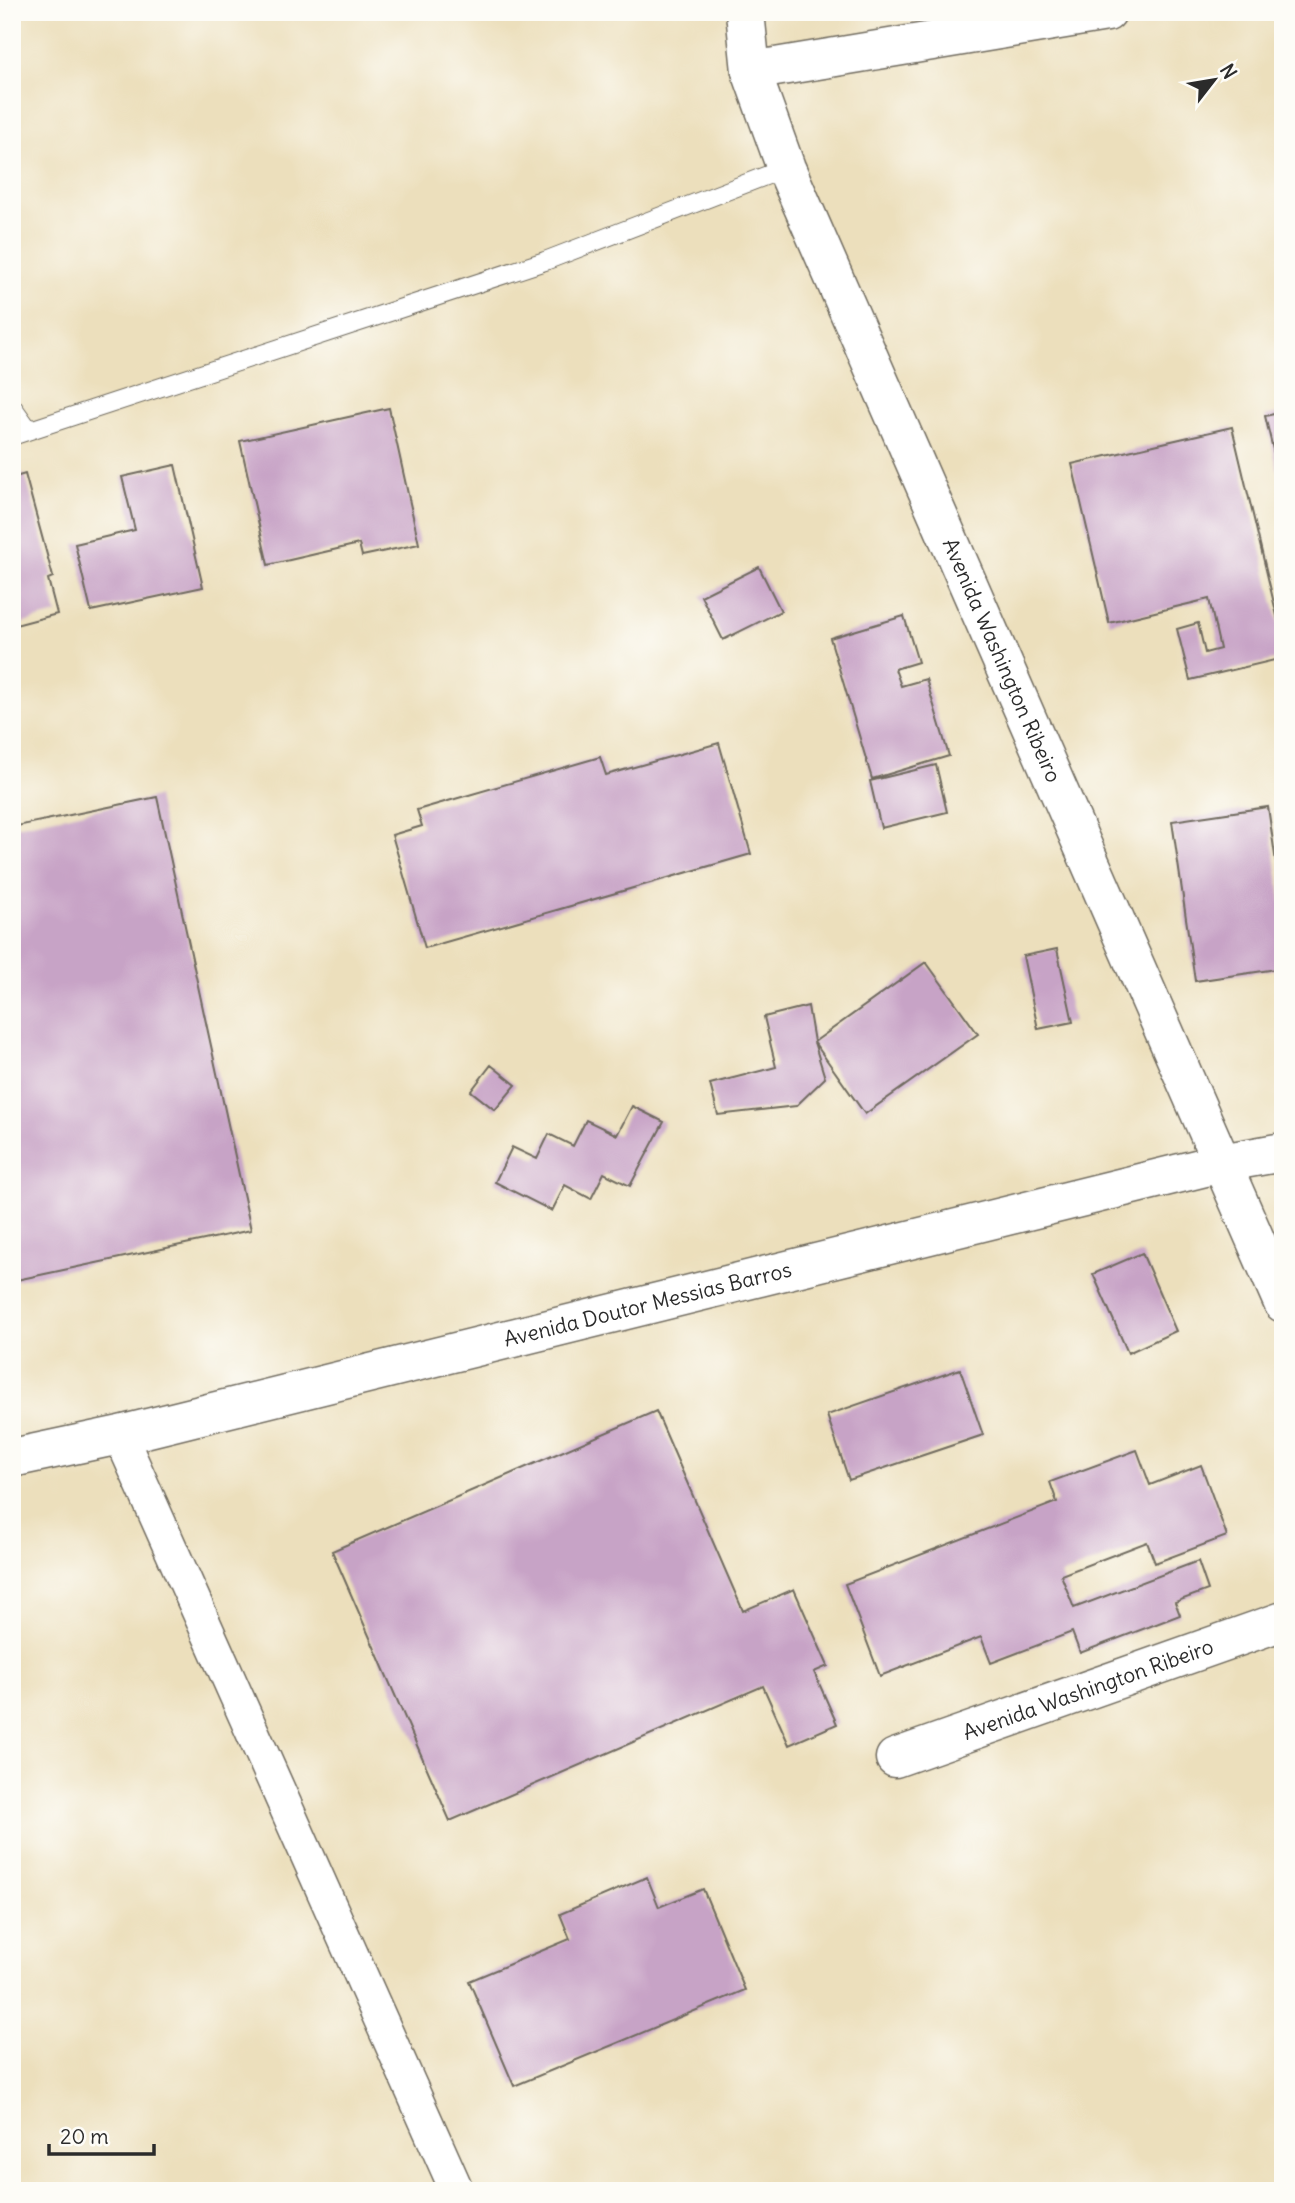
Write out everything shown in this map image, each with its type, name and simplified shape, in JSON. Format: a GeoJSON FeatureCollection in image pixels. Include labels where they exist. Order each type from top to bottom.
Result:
{"type":"FeatureCollection","features":[{"type":"Feature","properties":{"kind":"street","name":"Avenida Washington Ribeiro"},"geometry":{"type":"LineString","coordinates":[[745,12],[751,71],[786,168],[1283,1303]]}},
{"type":"Feature","properties":{"kind":"street"},"geometry":{"type":"LineString","coordinates":[[751,71],[1019,19],[1107,12]]}},
{"type":"Feature","properties":{"kind":"street","name":"Avenida Doutor Messias Barros"},"geometry":{"type":"LineString","coordinates":[[12,1458],[120,1435],[1222,1163],[1283,1152]]}},
{"type":"Feature","properties":{"kind":"street"},"geometry":{"type":"LineString","coordinates":[[120,1435],[457,2191]]}},
{"type":"Feature","properties":{"kind":"street","name":"Avenida Washington Ribeiro"},"geometry":{"type":"LineString","coordinates":[[895,1758],[1283,1621]]}},
{"type":"Feature","properties":{"kind":"lane"},"geometry":{"type":"LineString","coordinates":[[12,406],[20,433],[545,261],[786,168]]}},
{"type":"Feature","properties":{"kind":"building"},"geometry":{"type":"Polygon","coordinates":[[[389,408],[419,544],[362,556],[359,544],[268,565],[240,441],[389,408]]]}},
{"type":"Feature","properties":{"kind":"building"},"geometry":{"type":"Polygon","coordinates":[[[1283,412],[1283,487],[1282,487],[1265,416],[1283,412]]]}},
{"type":"Feature","properties":{"kind":"building"},"geometry":{"type":"Polygon","coordinates":[[[1232,427],[1283,641],[1283,658],[1190,680],[1177,629],[1198,623],[1205,653],[1220,649],[1209,599],[1109,623],[1072,464],[1232,427]]]}},
{"type":"Feature","properties":{"kind":"building"},"geometry":{"type":"Polygon","coordinates":[[[175,465],[203,587],[91,611],[75,544],[135,530],[122,477],[175,465]]]}},
{"type":"Feature","properties":{"kind":"building"},"geometry":{"type":"Polygon","coordinates":[[[25,474],[53,577],[48,579],[57,614],[12,626],[12,478],[25,474]]]}},
{"type":"Feature","properties":{"kind":"building"},"geometry":{"type":"Polygon","coordinates":[[[759,567],[781,611],[723,640],[701,596],[759,567]]]}},
{"type":"Feature","properties":{"kind":"building"},"geometry":{"type":"Polygon","coordinates":[[[904,616],[918,662],[895,669],[901,686],[926,679],[949,756],[872,779],[830,638],[904,616]]]}},
{"type":"Feature","properties":{"kind":"building"},"geometry":{"type":"Polygon","coordinates":[[[719,743],[751,854],[425,948],[392,835],[422,826],[417,810],[600,757],[606,775],[719,743]]]}},
{"type":"Feature","properties":{"kind":"building"},"geometry":{"type":"Polygon","coordinates":[[[936,765],[947,812],[881,828],[870,781],[936,765]]]}},
{"type":"Feature","properties":{"kind":"building"},"geometry":{"type":"Polygon","coordinates":[[[157,797],[251,1230],[12,1281],[12,827],[157,797]]]}},
{"type":"Feature","properties":{"kind":"building"},"geometry":{"type":"Polygon","coordinates":[[[1268,807],[1283,911],[1283,968],[1195,981],[1172,821],[1268,807]]]}},
{"type":"Feature","properties":{"kind":"building"},"geometry":{"type":"Polygon","coordinates":[[[1057,949],[1073,1022],[1038,1029],[1023,956],[1057,949]]]}},
{"type":"Feature","properties":{"kind":"building"},"geometry":{"type":"Polygon","coordinates":[[[926,962],[978,1034],[865,1114],[814,1042],[926,962]]]}},
{"type":"Feature","properties":{"kind":"building"},"geometry":{"type":"Polygon","coordinates":[[[808,1006],[814,1042],[825,1078],[796,1106],[718,1115],[710,1084],[776,1067],[764,1017],[808,1006]]]}},
{"type":"Feature","properties":{"kind":"building"},"geometry":{"type":"Polygon","coordinates":[[[491,1065],[516,1085],[495,1110],[471,1091],[491,1065]]]}},
{"type":"Feature","properties":{"kind":"building"},"geometry":{"type":"Polygon","coordinates":[[[632,1106],[664,1122],[630,1186],[604,1173],[591,1199],[565,1185],[552,1211],[495,1182],[512,1147],[537,1159],[549,1134],[573,1146],[586,1120],[617,1135],[632,1106]]]}},
{"type":"Feature","properties":{"kind":"building"},"geometry":{"type":"Polygon","coordinates":[[[1142,1253],[1176,1331],[1128,1353],[1093,1274],[1142,1253]]]}},
{"type":"Feature","properties":{"kind":"building"},"geometry":{"type":"Polygon","coordinates":[[[960,1369],[983,1435],[849,1480],[827,1415],[960,1369]]]}},
{"type":"Feature","properties":{"kind":"building"},"geometry":{"type":"Polygon","coordinates":[[[656,1411],[743,1611],[794,1589],[828,1666],[814,1672],[837,1724],[789,1745],[763,1686],[450,1821],[332,1551],[656,1411]]]}},
{"type":"Feature","properties":{"kind":"building"},"geometry":{"type":"Polygon","coordinates":[[[1137,1450],[1150,1485],[1201,1465],[1227,1536],[1155,1563],[1147,1542],[1061,1575],[1074,1608],[1198,1561],[1208,1590],[1175,1602],[1180,1615],[1080,1653],[1072,1632],[991,1663],[981,1637],[880,1676],[845,1584],[1057,1502],[1050,1482],[1137,1450]]]}},
{"type":"Feature","properties":{"kind":"building"},"geometry":{"type":"Polygon","coordinates":[[[647,1877],[659,1907],[703,1889],[745,1990],[514,2086],[469,1981],[570,1939],[560,1914],[647,1877]]]}}]}
